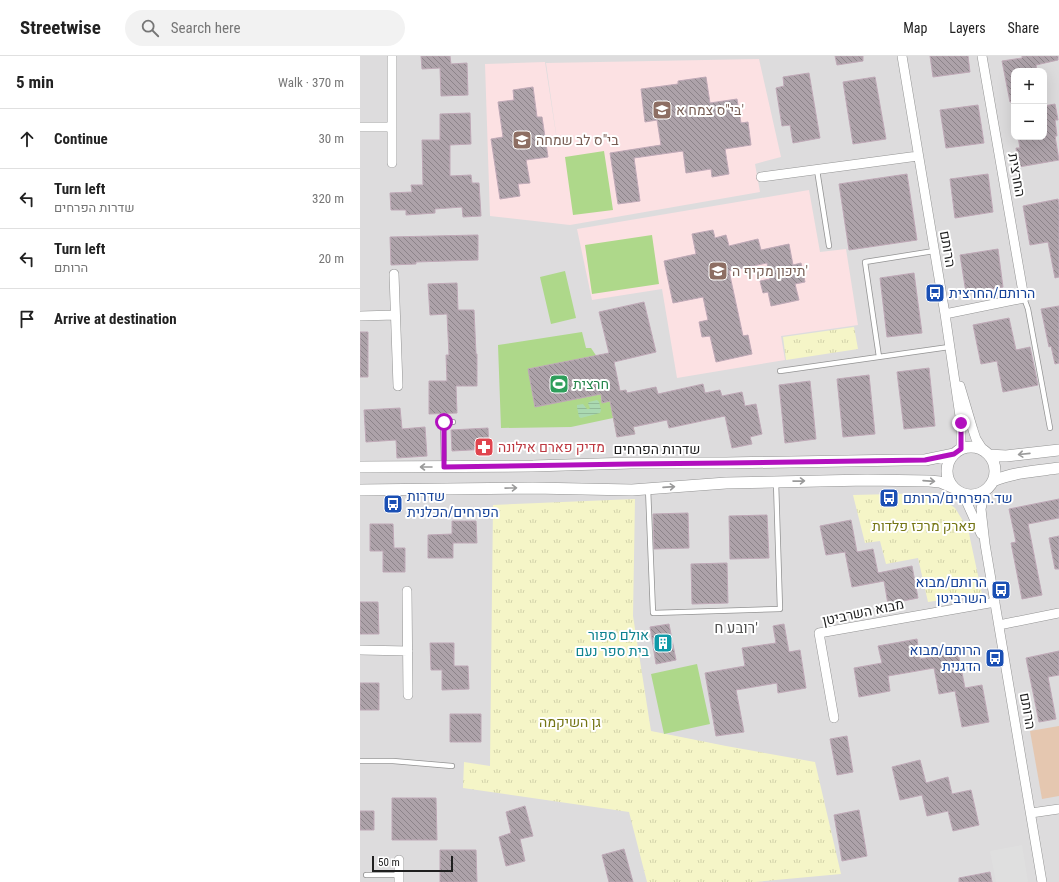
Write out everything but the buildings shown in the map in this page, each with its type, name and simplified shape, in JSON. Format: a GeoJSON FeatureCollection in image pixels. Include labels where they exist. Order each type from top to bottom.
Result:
{"type":"FeatureCollection","features":[{"type":"Feature","properties":{"kind":"street","name":"הרותם"},"geometry":{"type":"LineString","coordinates":[[902,56],[945,314],[961,423],[958,452]]}},
{"type":"Feature","properties":{"kind":"street","name":"החרצית"},"geometry":{"type":"LineString","coordinates":[[982,56],[1024,298]]}},
{"type":"Feature","properties":{"kind":"street"},"geometry":{"type":"LineString","coordinates":[[392,57],[392,163]]}},
{"type":"Feature","properties":{"kind":"street"},"geometry":{"type":"LineString","coordinates":[[360,127],[392,127]]}},
{"type":"Feature","properties":{"kind":"street"},"geometry":{"type":"LineString","coordinates":[[761,177],[918,156]]}},
{"type":"Feature","properties":{"kind":"street"},"geometry":{"type":"LineString","coordinates":[[394,274],[398,386]]}},
{"type":"Feature","properties":{"kind":"street"},"geometry":{"type":"LineString","coordinates":[[945,314],[1024,298]]}},
{"type":"Feature","properties":{"kind":"street"},"geometry":{"type":"LineString","coordinates":[[360,316],[395,315]]}},
{"type":"Feature","properties":{"kind":"street","name":"הרותם"},"geometry":{"type":"LineString","coordinates":[[950,347],[976,439],[986,453]]}},
{"type":"Feature","properties":{"kind":"street"},"geometry":{"type":"LineString","coordinates":[[959,491],[950,483],[947,471],[948,465],[950,459],[958,452],[968,447],[976,448],[986,453],[1006,456],[1059,450]]}},
{"type":"Feature","properties":{"kind":"street","name":"שדרות הפרחים"},"geometry":{"type":"LineString","coordinates":[[360,467],[925,460],[958,452]]}},
{"type":"Feature","properties":{"kind":"street"},"geometry":{"type":"LineString","coordinates":[[360,490],[533,488],[632,490],[726,482],[908,480],[940,482],[969,495],[974,495],[985,491],[994,481],[995,468],[993,461],[986,453]]}},
{"type":"Feature","properties":{"kind":"street"},"geometry":{"type":"LineString","coordinates":[[994,481],[1015,474],[1059,468]]}},
{"type":"Feature","properties":{"kind":"street","name":"הרותם"},"geometry":{"type":"LineString","coordinates":[[959,491],[985,544]]}},
{"type":"Feature","properties":{"kind":"street","name":"הרותם"},"geometry":{"type":"LineString","coordinates":[[985,491],[981,509],[985,544],[1042,882]]}},
{"type":"Feature","properties":{"kind":"street"},"geometry":{"type":"LineString","coordinates":[[408,590],[408,695]]}},
{"type":"Feature","properties":{"kind":"street","name":"מבוא השרביטן"},"geometry":{"type":"LineString","coordinates":[[834,718],[819,633],[995,602]]}},
{"type":"Feature","properties":{"kind":"street"},"geometry":{"type":"LineString","coordinates":[[999,625],[1059,613]]}},
{"type":"Feature","properties":{"kind":"street"},"geometry":{"type":"LineString","coordinates":[[360,650],[408,651]]}},
{"type":"Feature","properties":{"kind":"street"},"geometry":{"type":"LineString","coordinates":[[1031,813],[1059,809]]}},
{"type":"Feature","properties":{"kind":"street"},"geometry":{"type":"LineString","coordinates":[[399,860],[399,878]]}},
{"type":"Feature","properties":{"kind":"lane"},"geometry":{"type":"LineString","coordinates":[[817,170],[829,246]]}},
{"type":"Feature","properties":{"kind":"lane"},"geometry":{"type":"LineString","coordinates":[[879,357],[865,262],[934,251]]}},
{"type":"Feature","properties":{"kind":"lane","name":"החרצית"},"geometry":{"type":"LineString","coordinates":[[1024,298],[1028,309],[1050,428]]}},
{"type":"Feature","properties":{"kind":"lane"},"geometry":{"type":"LineString","coordinates":[[780,371],[950,347]]}},
{"type":"Feature","properties":{"kind":"lane"},"geometry":{"type":"LineString","coordinates":[[444,467],[444,422],[453,422]]}},
{"type":"Feature","properties":{"kind":"lane"},"geometry":{"type":"LineString","coordinates":[[648,488],[652,613],[780,609],[776,482]]}},
{"type":"Feature","properties":{"kind":"lane"},"geometry":{"type":"LineString","coordinates":[[360,761],[393,761],[452,766]]}},
{"type":"Feature","properties":{"kind":"lane"},"geometry":{"type":"LineString","coordinates":[[366,875],[399,878]]}},
{"type":"Feature","properties":{"kind":"shaded area"},"geometry":{"type":"Polygon","coordinates":[[[360,56],[1059,56],[1059,882],[360,882],[360,56]]]}},
{"type":"Feature","properties":{"kind":"shaded area","name":"בי\"ס צמח א'"},"geometry":{"type":"Polygon","coordinates":[[[759,59],[781,157],[755,164],[760,192],[570,225],[490,216],[485,64],[545,62],[559,154],[546,63],[759,59]]]}},
{"type":"Feature","properties":{"kind":"shaded area"},"geometry":{"type":"Polygon","coordinates":[[[604,151],[613,210],[573,215],[565,157],[604,151]]]}},
{"type":"Feature","properties":{"kind":"shaded area","name":"תיכון מקיף ה'"},"geometry":{"type":"Polygon","coordinates":[[[809,190],[820,252],[846,249],[858,325],[781,336],[785,360],[677,378],[662,289],[592,300],[577,229],[809,190]]]}},
{"type":"Feature","properties":{"kind":"shaded area"},"geometry":{"type":"Polygon","coordinates":[[[652,235],[659,284],[592,294],[585,245],[652,235]]]}},
{"type":"Feature","properties":{"kind":"shaded area"},"geometry":{"type":"Polygon","coordinates":[[[565,271],[576,318],[551,324],[540,277],[565,271]]]}},
{"type":"Feature","properties":{"kind":"shaded area","name":"חרצית"},"geometry":{"type":"Polygon","coordinates":[[[582,332],[586,348],[591,348],[620,391],[626,390],[635,434],[617,437],[613,418],[571,427],[501,428],[498,345],[582,332]]]}},
{"type":"Feature","properties":{"kind":"shaded area"},"geometry":{"type":"Polygon","coordinates":[[[597,400],[601,410],[600,413],[581,418],[579,417],[577,405],[583,404],[587,409],[589,409],[589,402],[597,400]]]}},
{"type":"Feature","properties":{"kind":"shaded area"},"geometry":{"type":"Polygon","coordinates":[[[697,664],[710,724],[664,734],[651,674],[697,664]]]}},
{"type":"Feature","properties":{"kind":"shaded area"},"geometry":{"type":"Polygon","coordinates":[[[1059,726],[1059,796],[1042,799],[1030,731],[1059,726]]]}},
{"type":"Feature","properties":{"kind":"shaded area"},"geometry":{"type":"Polygon","coordinates":[[[1022,845],[1028,882],[996,882],[990,851],[1022,845]]]}},
{"type":"Feature","properties":{"kind":"green space"},"geometry":{"type":"Polygon","coordinates":[[[854,327],[858,349],[786,360],[783,337],[854,327]]]}},
{"type":"Feature","properties":{"kind":"green space","name":"פארק מרכז פלדות"},"geometry":{"type":"Polygon","coordinates":[[[934,493],[955,508],[968,529],[982,594],[928,602],[918,558],[886,564],[880,541],[865,543],[853,495],[934,493]]]}},
{"type":"Feature","properties":{"kind":"green space","name":"גן השיקמה"},"geometry":{"type":"Polygon","coordinates":[[[635,499],[633,616],[651,731],[815,762],[841,874],[755,882],[647,882],[629,812],[463,788],[464,762],[490,766],[493,505],[635,499]]]}},
{"type":"Feature","properties":{"kind":"place","name":"בי\"ס צמח א'"},"geometry":{"type":"Point","coordinates":[662,110]}},
{"type":"Feature","properties":{"kind":"place","name":"בי\"ס לב שמחה"},"geometry":{"type":"Point","coordinates":[522,140]}},
{"type":"Feature","properties":{"kind":"place","name":"תיכון מקיף ה'"},"geometry":{"type":"Point","coordinates":[718,271]}},
{"type":"Feature","properties":{"kind":"place","name":"הרותם/החרצית"},"geometry":{"type":"Point","coordinates":[935,293]}},
{"type":"Feature","properties":{"kind":"place","name":"חרצית"},"geometry":{"type":"Point","coordinates":[559,384]}},
{"type":"Feature","properties":{"kind":"place","name":"מדיק פארם אילונה"},"geometry":{"type":"Point","coordinates":[484,447]}},
{"type":"Feature","properties":{"kind":"place","name":"שד.הפרחים/הרותם"},"geometry":{"type":"Point","coordinates":[889,498]}},
{"type":"Feature","properties":{"kind":"place","name":"שדרות הפרחים/הכלנית"},"geometry":{"type":"Point","coordinates":[393,504]}},
{"type":"Feature","properties":{"kind":"place","name":"הרותם/מבוא השרביטן"},"geometry":{"type":"Point","coordinates":[1001,590]}},
{"type":"Feature","properties":{"kind":"place","name":"אולם ספור בית ספר נעם"},"geometry":{"type":"Point","coordinates":[663,643]}},
{"type":"Feature","properties":{"kind":"place","name":"הרותם/מבוא הדגנית"},"geometry":{"type":"Point","coordinates":[995,658]}},
{"type":"Feature","properties":{"kind":"district","name":"רובע ח'"},"geometry":{"type":"Point","coordinates":[736,628]}},
{"type":"Feature","properties":{"kind":"route"},"geometry":{"type":"LineString","coordinates":[[444,422],[444,467],[925,460],[954,454],[961,449],[961,423]]}}]}
